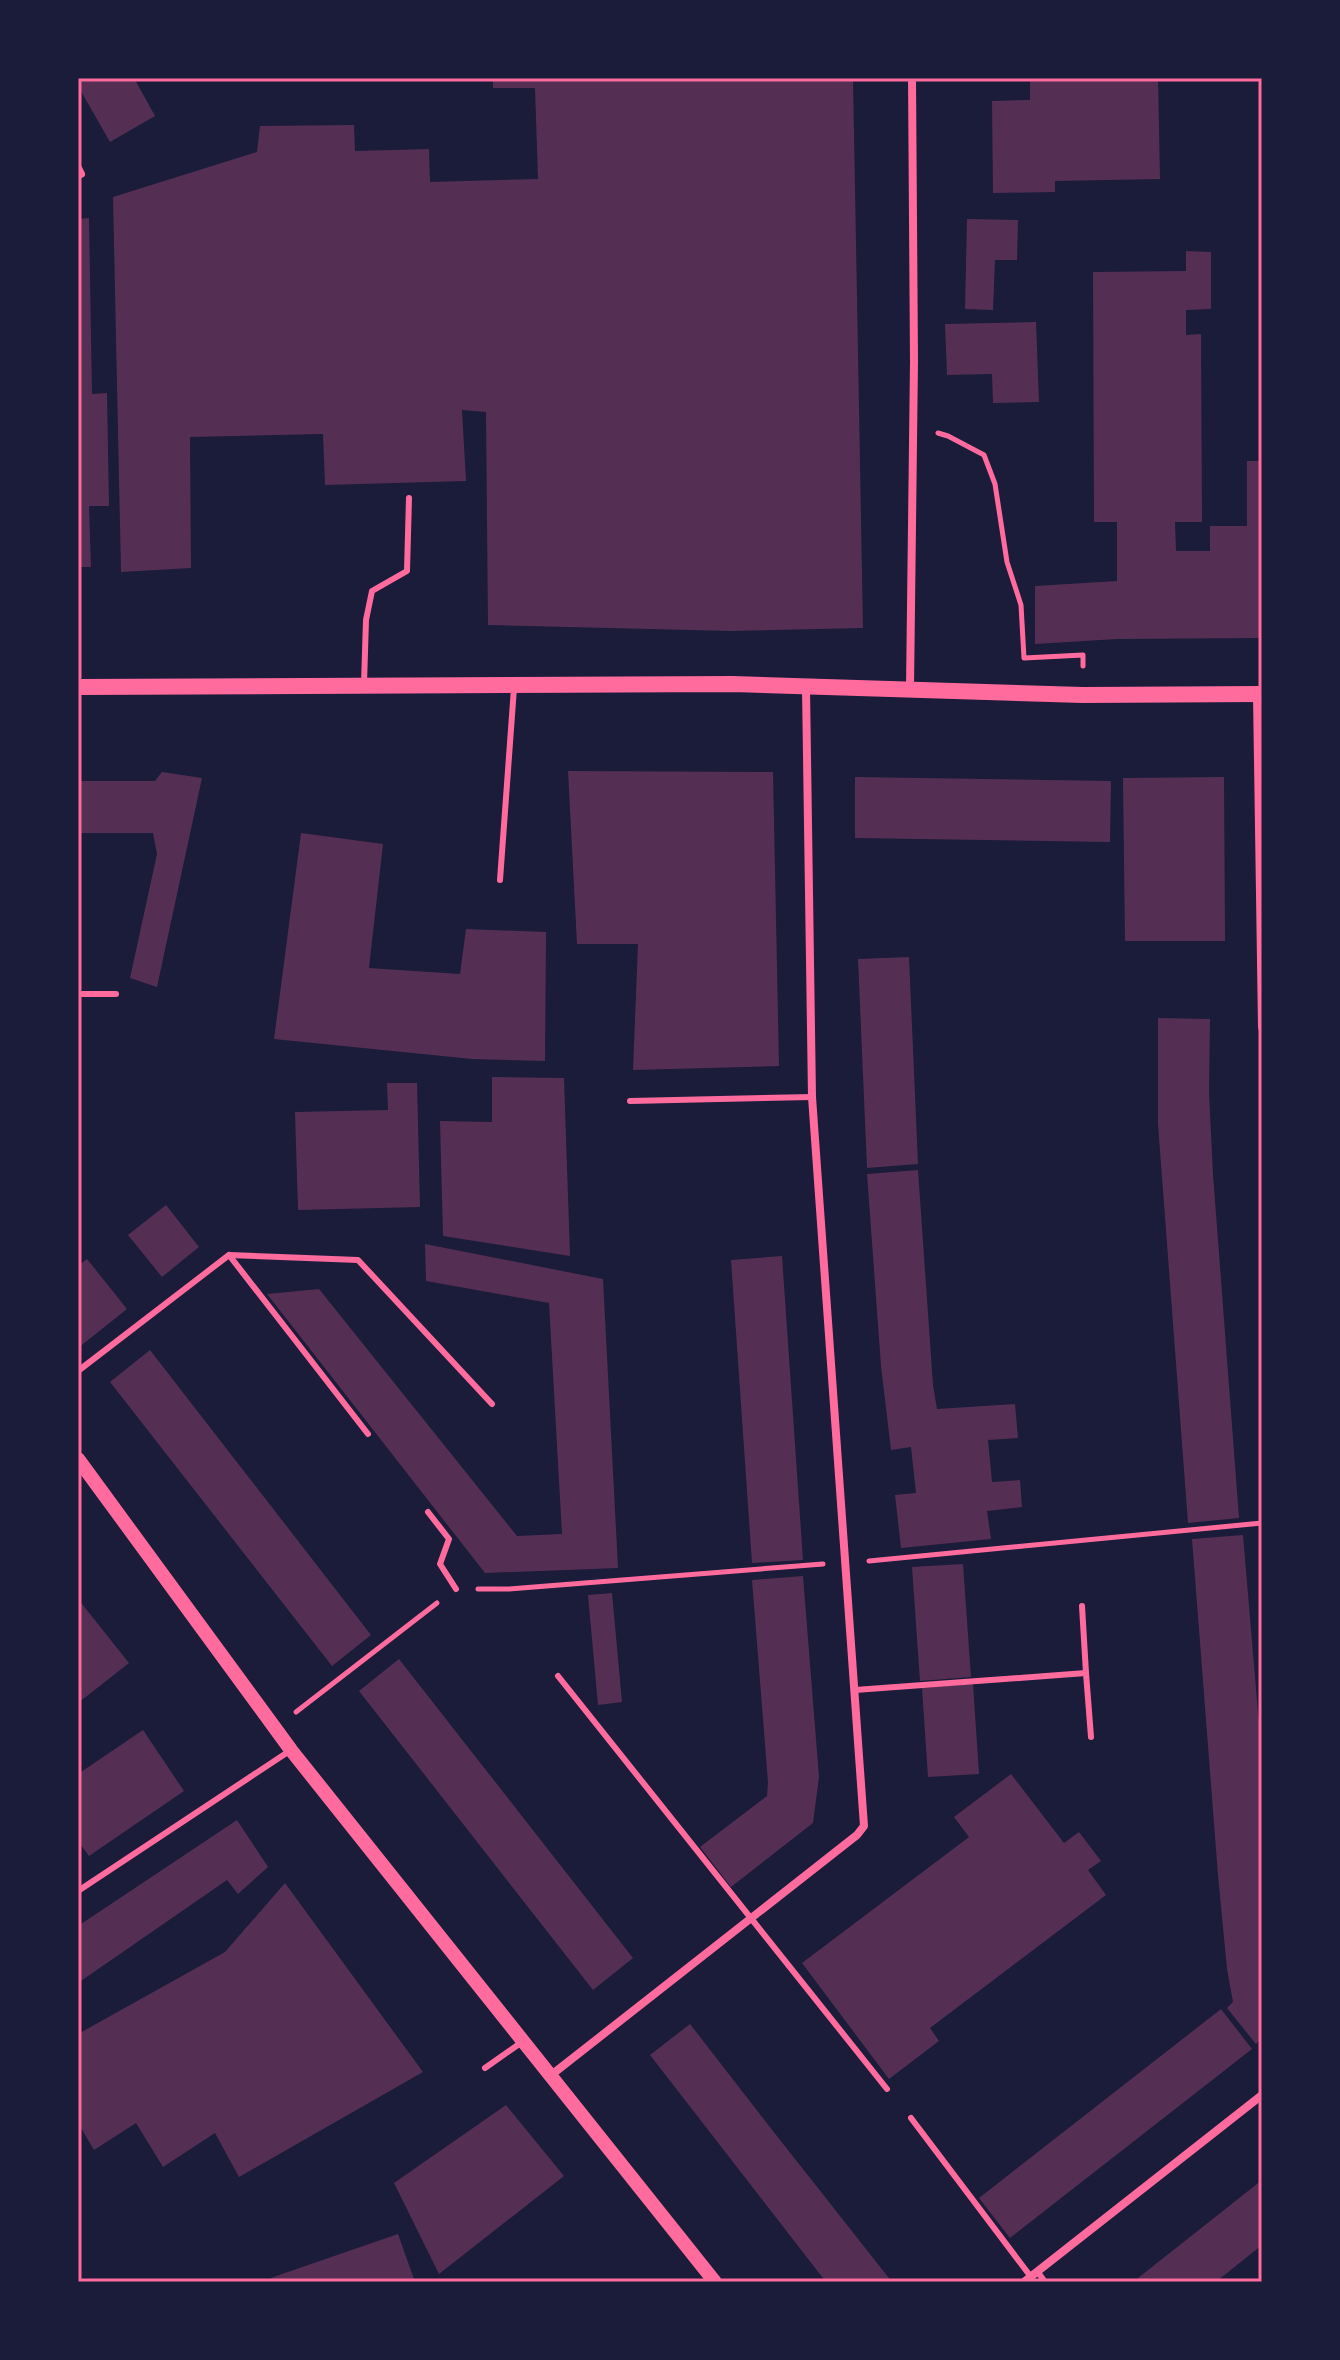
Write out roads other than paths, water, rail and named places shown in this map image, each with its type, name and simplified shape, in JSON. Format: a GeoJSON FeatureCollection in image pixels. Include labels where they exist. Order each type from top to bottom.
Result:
{"type":"FeatureCollection","features":[{"type":"Feature","properties":{"kind":"main road"},"geometry":{"type":"LineString","coordinates":[[78,687],[733,684],[1083,695],[1260,694]]}},
{"type":"Feature","properties":{"kind":"street"},"geometry":{"type":"LineString","coordinates":[[910,689],[914,428],[912,78]]}},
{"type":"Feature","properties":{"kind":"street"},"geometry":{"type":"LineString","coordinates":[[550,2076],[857,1835],[864,1826],[812,1097],[806,688]]}},
{"type":"Feature","properties":{"kind":"street"},"geometry":{"type":"LineString","coordinates":[[1260,694],[1262,1027]]}},
{"type":"Feature","properties":{"kind":"street"},"geometry":{"type":"LineString","coordinates":[[79,1461],[291,1750],[715,2282]]}},
{"type":"Feature","properties":{"kind":"street"},"geometry":{"type":"LineString","coordinates":[[1030,2277],[1262,2095]]}},
{"type":"Feature","properties":{"kind":"lane"},"geometry":{"type":"LineString","coordinates":[[364,684],[366,620],[372,591],[407,571],[409,498]]}},
{"type":"Feature","properties":{"kind":"lane"},"geometry":{"type":"LineString","coordinates":[[500,880],[514,684]]}},
{"type":"Feature","properties":{"kind":"lane"},"geometry":{"type":"LineString","coordinates":[[78,994],[116,994]]}},
{"type":"Feature","properties":{"kind":"lane"},"geometry":{"type":"LineString","coordinates":[[630,1101],[812,1097]]}},
{"type":"Feature","properties":{"kind":"lane"},"geometry":{"type":"LineString","coordinates":[[78,1371],[229,1255],[358,1260],[492,1404]]}},
{"type":"Feature","properties":{"kind":"lane"},"geometry":{"type":"LineString","coordinates":[[229,1255],[368,1434]]}},
{"type":"Feature","properties":{"kind":"lane"},"geometry":{"type":"LineString","coordinates":[[428,1512],[449,1539],[440,1564],[456,1589]]}},
{"type":"Feature","properties":{"kind":"lane"},"geometry":{"type":"LineString","coordinates":[[1082,1606],[1091,1737]]}},
{"type":"Feature","properties":{"kind":"lane"},"geometry":{"type":"LineString","coordinates":[[855,1690],[1086,1673]]}},
{"type":"Feature","properties":{"kind":"lane"},"geometry":{"type":"LineString","coordinates":[[558,1676],[887,2089]]}},
{"type":"Feature","properties":{"kind":"lane"},"geometry":{"type":"LineString","coordinates":[[78,1891],[291,1750]]}},
{"type":"Feature","properties":{"kind":"lane"},"geometry":{"type":"LineString","coordinates":[[485,2068],[522,2042]]}},
{"type":"Feature","properties":{"kind":"lane"},"geometry":{"type":"LineString","coordinates":[[911,2118],[1030,2277],[1045,2282]]}}]}
